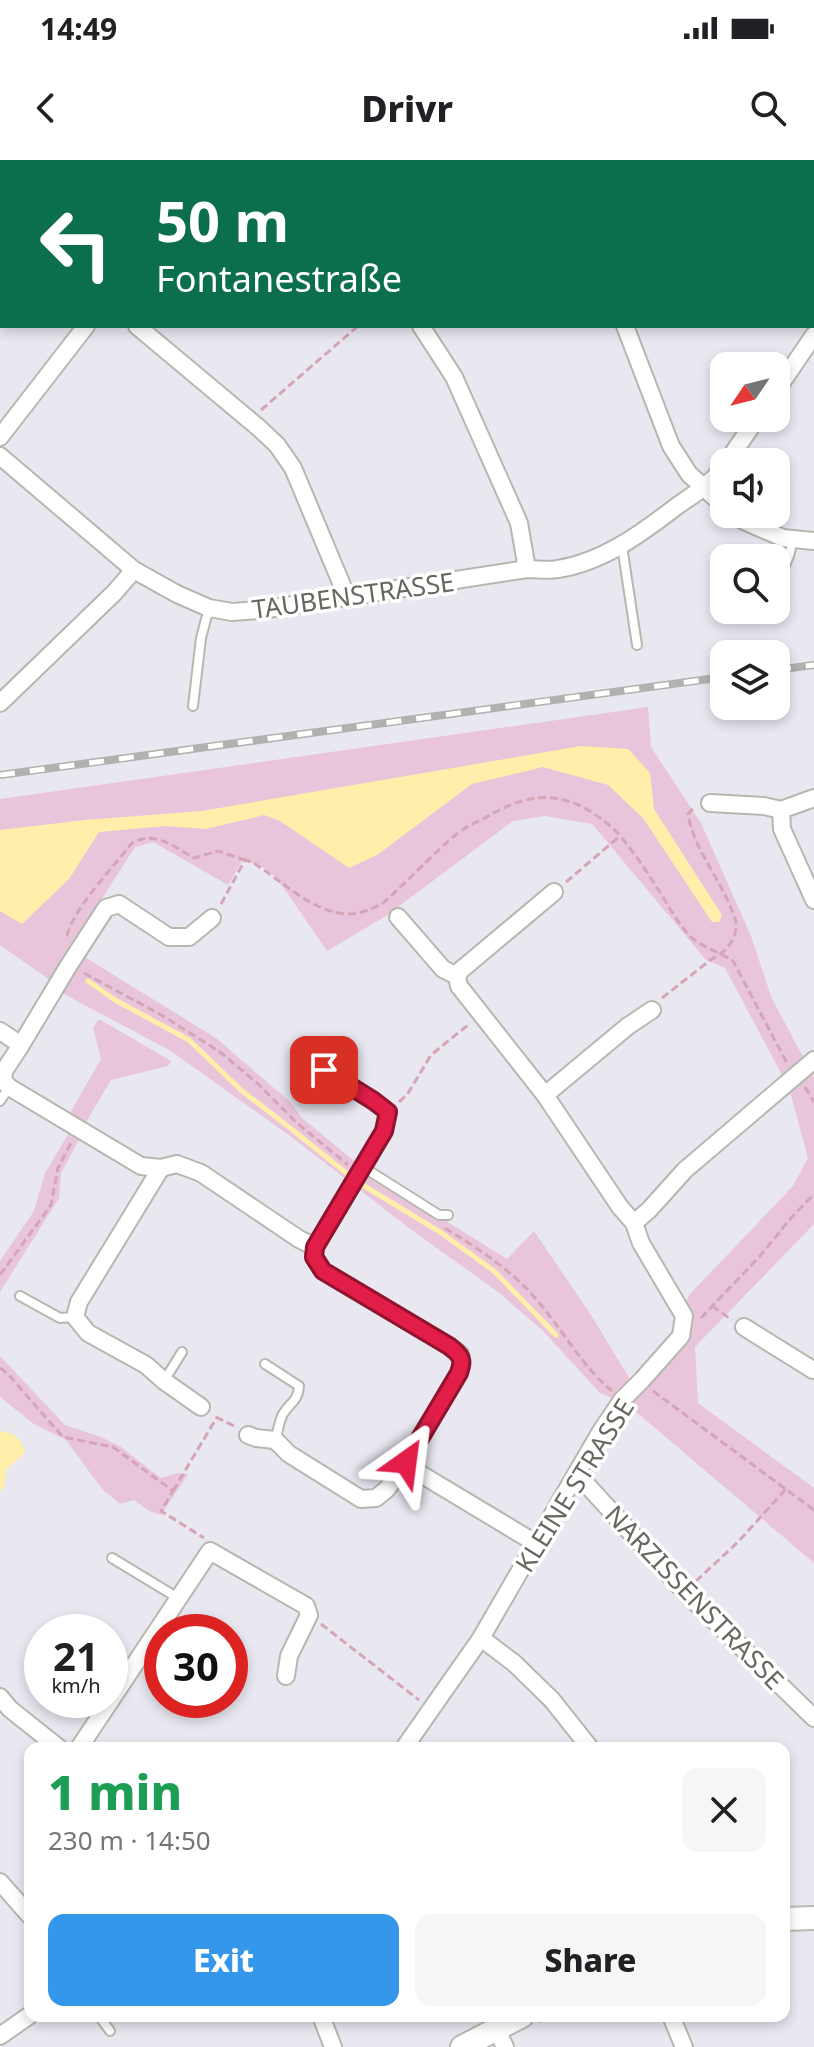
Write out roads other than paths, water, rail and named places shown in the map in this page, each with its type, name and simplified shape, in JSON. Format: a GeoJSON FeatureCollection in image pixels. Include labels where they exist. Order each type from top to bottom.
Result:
{"type":"FeatureCollection","features":[{"type":"Feature","properties":{"kind":"street"},"geometry":{"type":"LineString","coordinates":[[0,437],[84,328]]}},
{"type":"Feature","properties":{"kind":"street"},"geometry":{"type":"LineString","coordinates":[[139,328],[277,445],[293,468],[347,597]]}},
{"type":"Feature","properties":{"kind":"street"},"geometry":{"type":"LineString","coordinates":[[422,328],[454,377],[519,523],[527,569]]}},
{"type":"Feature","properties":{"kind":"street"},"geometry":{"type":"LineString","coordinates":[[626,328],[671,446],[689,474],[710,494]]}},
{"type":"Feature","properties":{"kind":"street"},"geometry":{"type":"LineString","coordinates":[[790,370],[814,335]]}},
{"type":"Feature","properties":{"kind":"street","name":"TAUBENSTRASSE"},"geometry":{"type":"LineString","coordinates":[[0,456],[134,570],[209,608],[232,612],[527,569],[556,570],[584,563],[643,532],[710,482]]}},
{"type":"Feature","properties":{"kind":"street"},"geometry":{"type":"LineString","coordinates":[[760,528],[783,538],[814,541]]}},
{"type":"Feature","properties":{"kind":"street"},"geometry":{"type":"LineString","coordinates":[[0,703],[134,570]]}},
{"type":"Feature","properties":{"kind":"street"},"geometry":{"type":"LineString","coordinates":[[710,803],[781,810],[814,798]]}},
{"type":"Feature","properties":{"kind":"street"},"geometry":{"type":"LineString","coordinates":[[781,810],[782,829],[814,900]]}},
{"type":"Feature","properties":{"kind":"street"},"geometry":{"type":"LineString","coordinates":[[457,976],[554,892]]}},
{"type":"Feature","properties":{"kind":"street"},"geometry":{"type":"LineString","coordinates":[[212,918],[189,937],[169,937],[119,904],[106,908],[4,1071],[4,1094],[78,1129],[141,1166],[161,1168],[177,1164],[201,1173],[315,1247]]}},
{"type":"Feature","properties":{"kind":"street","name":"KLEINE STRASSE"},"geometry":{"type":"LineString","coordinates":[[398,917],[443,969],[457,976],[459,986],[545,1095],[634,1223],[641,1243],[684,1316],[681,1336],[622,1400],[601,1431],[481,1638],[408,1742]]}},
{"type":"Feature","properties":{"kind":"street"},"geometry":{"type":"LineString","coordinates":[[545,1095],[628,1026],[652,1010]]}},
{"type":"Feature","properties":{"kind":"street"},"geometry":{"type":"LineString","coordinates":[[0,1031],[21,1045]]}},
{"type":"Feature","properties":{"kind":"street"},"geometry":{"type":"LineString","coordinates":[[248,1435],[275,1440],[289,1454],[361,1499],[376,1498],[387,1489],[406,1462],[462,1363],[460,1354],[323,1271],[314,1257],[315,1247],[384,1131],[388,1112],[324,1070],[310,1057]]}},
{"type":"Feature","properties":{"kind":"street"},"geometry":{"type":"LineString","coordinates":[[634,1223],[685,1170],[814,1060]]}},
{"type":"Feature","properties":{"kind":"street"},"geometry":{"type":"LineString","coordinates":[[161,1168],[79,1302],[75,1317],[88,1333],[146,1365],[201,1407]]}},
{"type":"Feature","properties":{"kind":"street"},"geometry":{"type":"LineString","coordinates":[[744,1327],[814,1370]]}},
{"type":"Feature","properties":{"kind":"street"},"geometry":{"type":"LineString","coordinates":[[406,1462],[419,1473],[537,1544]]}},
{"type":"Feature","properties":{"kind":"street","name":"NARZISSENSTRASSE"},"geometry":{"type":"LineString","coordinates":[[577,1474],[685,1592],[814,1718]]}},
{"type":"Feature","properties":{"kind":"street"},"geometry":{"type":"LineString","coordinates":[[83,1742],[210,1551],[306,1606],[309,1615],[289,1656],[286,1676]]}},
{"type":"Feature","properties":{"kind":"street"},"geometry":{"type":"LineString","coordinates":[[481,1638],[514,1663],[552,1700],[585,1742]]}},
{"type":"Feature","properties":{"kind":"street"},"geometry":{"type":"LineString","coordinates":[[0,1697],[10,1709],[51,1742]]}},
{"type":"Feature","properties":{"kind":"street"},"geometry":{"type":"LineString","coordinates":[[0,1882],[24,1909]]}},
{"type":"Feature","properties":{"kind":"street"},"geometry":{"type":"LineString","coordinates":[[790,1919],[814,1918]]}},
{"type":"Feature","properties":{"kind":"street"},"geometry":{"type":"LineString","coordinates":[[0,2036],[24,2019]]}},
{"type":"Feature","properties":{"kind":"street"},"geometry":{"type":"LineString","coordinates":[[323,2022],[333,2047]]}},
{"type":"Feature","properties":{"kind":"street"},"geometry":{"type":"LineString","coordinates":[[462,2047],[501,2038],[516,2022]]}},
{"type":"Feature","properties":{"kind":"street"},"geometry":{"type":"LineString","coordinates":[[674,2022],[684,2047]]}},
{"type":"Feature","properties":{"kind":"lane"},"geometry":{"type":"LineString","coordinates":[[790,553],[794,539]]}},
{"type":"Feature","properties":{"kind":"lane"},"geometry":{"type":"LineString","coordinates":[[621,545],[637,645]]}},
{"type":"Feature","properties":{"kind":"lane"},"geometry":{"type":"LineString","coordinates":[[193,706],[201,638],[209,608]]}},
{"type":"Feature","properties":{"kind":"lane"},"geometry":{"type":"LineString","coordinates":[[363,1167],[439,1215],[448,1215]]}},
{"type":"Feature","properties":{"kind":"lane"},"geometry":{"type":"LineString","coordinates":[[20,1296],[60,1318],[75,1317]]}},
{"type":"Feature","properties":{"kind":"lane"},"geometry":{"type":"LineString","coordinates":[[164,1381],[182,1352]]}},
{"type":"Feature","properties":{"kind":"lane"},"geometry":{"type":"LineString","coordinates":[[265,1364],[299,1386],[293,1404],[284,1412],[275,1440]]}},
{"type":"Feature","properties":{"kind":"lane"},"geometry":{"type":"LineString","coordinates":[[112,1558],[179,1599]]}},
{"type":"Feature","properties":{"kind":"lane"},"geometry":{"type":"LineString","coordinates":[[103,2022],[110,2031]]}},
{"type":"Feature","properties":{"kind":"waterway"},"geometry":{"type":"LineString","coordinates":[[88,981],[115,1000],[189,1040],[242,1091],[350,1176]]}},
{"type":"Feature","properties":{"kind":"waterway"},"geometry":{"type":"LineString","coordinates":[[361,1184],[440,1232],[494,1271],[556,1335]]}},
{"type":"Feature","properties":{"kind":"railway"},"geometry":{"type":"LineString","coordinates":[[790,668],[814,665]]}},
{"type":"Feature","properties":{"kind":"railway"},"geometry":{"type":"LineString","coordinates":[[0,775],[710,679]]}}]}
